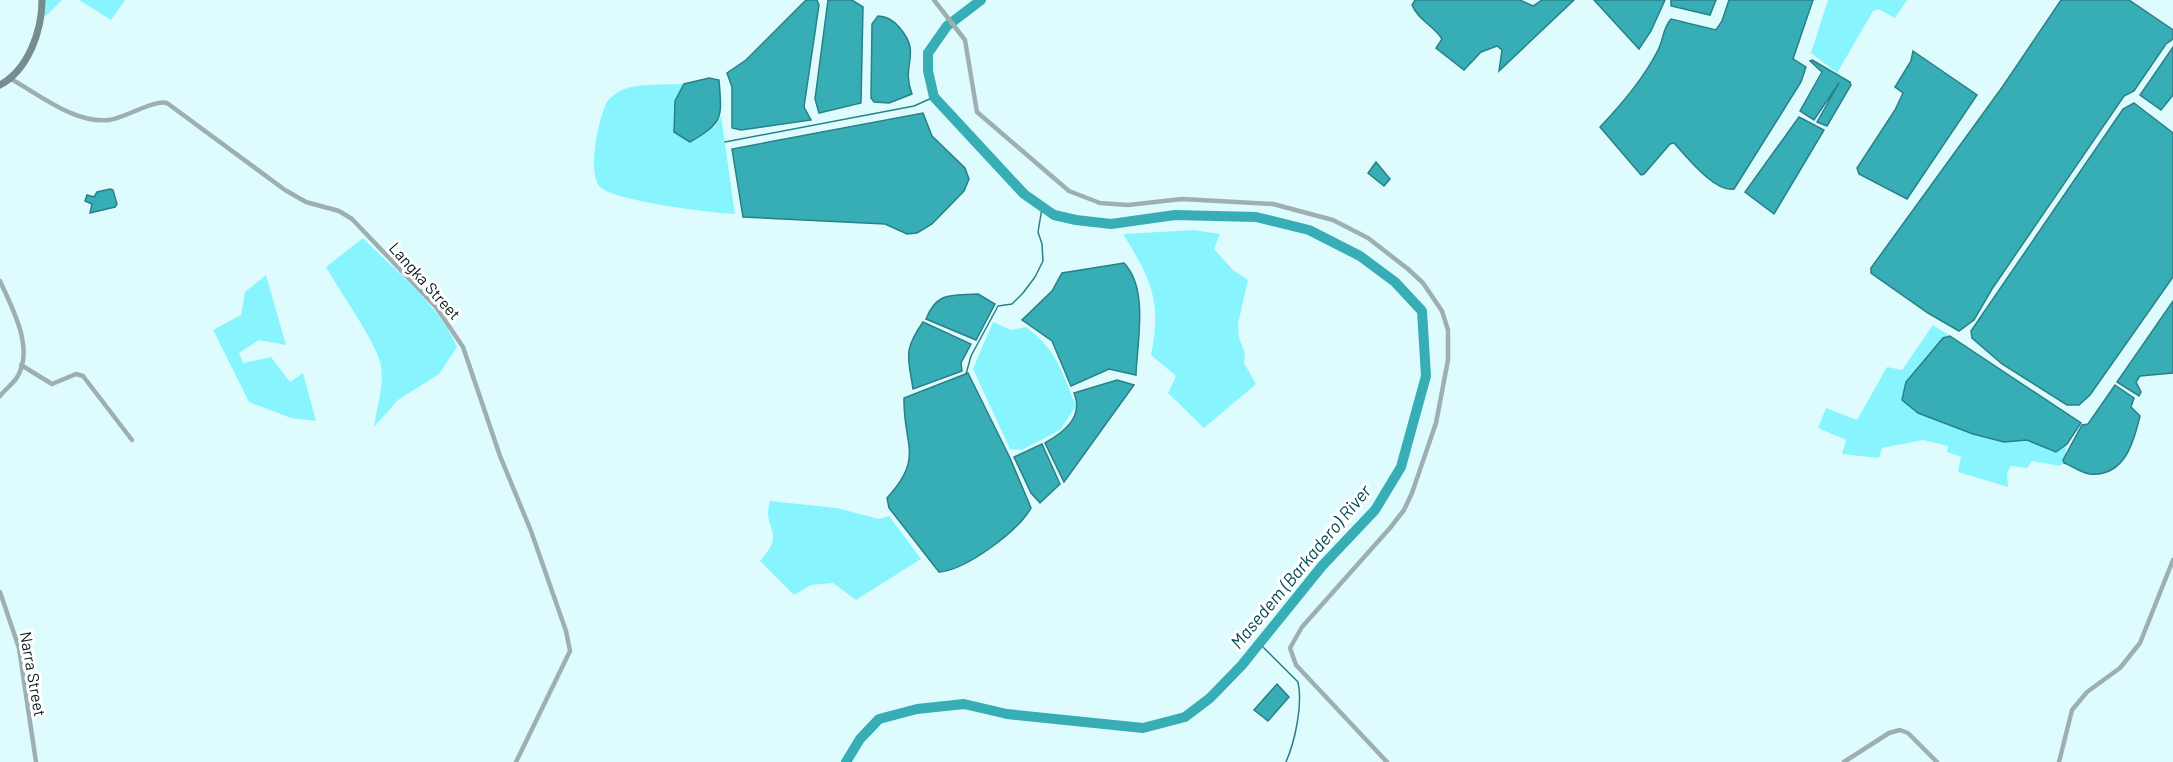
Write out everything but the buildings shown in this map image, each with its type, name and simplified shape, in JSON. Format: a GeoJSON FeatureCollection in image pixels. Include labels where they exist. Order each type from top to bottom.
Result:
{"type":"FeatureCollection","features":[{"type":"Feature","properties":{"kind":"street"},"geometry":{"type":"LineString","coordinates":[[0,86],[11,79],[40,30],[42,0]]}},
{"type":"Feature","properties":{"kind":"street"},"geometry":{"type":"LineString","coordinates":[[934,0],[965,40],[977,112],[1056,182],[1081,197],[1100,203],[1128,205],[1182,199],[1210,199],[1272,204],[1299,209],[1333,219],[1368,238],[1408,269],[1434,296],[1448,330],[1448,360],[1436,423],[1412,493],[1404,510],[1390,528],[1302,627],[1290,648],[1290,655],[1296,665],[1387,762]]}},
{"type":"Feature","properties":{"kind":"street","name":"Langka Street"},"geometry":{"type":"LineString","coordinates":[[11,79],[73,114],[92,119],[119,118],[159,103],[167,104],[285,190],[306,202],[339,211],[352,219],[429,299],[453,328],[463,347],[500,456],[537,547],[570,648],[557,681],[516,762]]}},
{"type":"Feature","properties":{"kind":"street"},"geometry":{"type":"LineString","coordinates":[[0,281],[18,322],[23,350],[17,378],[0,396]]}},
{"type":"Feature","properties":{"kind":"street"},"geometry":{"type":"LineString","coordinates":[[21,365],[52,384],[76,374],[83,376],[132,440]]}},
{"type":"Feature","properties":{"kind":"street"},"geometry":{"type":"LineString","coordinates":[[2059,762],[2072,710],[2087,692],[2120,668],[2140,643],[2173,560]]}},
{"type":"Feature","properties":{"kind":"street","name":"Narra Street"},"geometry":{"type":"LineString","coordinates":[[0,592],[19,648],[36,762]]}},
{"type":"Feature","properties":{"kind":"street"},"geometry":{"type":"LineString","coordinates":[[1844,762],[1889,733],[1900,730],[1908,733],[1937,762]]}},
{"type":"Feature","properties":{"kind":"shaded area"},"geometry":{"type":"Polygon","coordinates":[[[45,0],[62,0],[45,17],[45,0]]]}},
{"type":"Feature","properties":{"kind":"shaded area"},"geometry":{"type":"Polygon","coordinates":[[[79,0],[125,0],[111,20],[79,0]]]}},
{"type":"Feature","properties":{"kind":"shaded area"},"geometry":{"type":"Polygon","coordinates":[[[806,0],[817,0],[819,5],[804,107],[811,120],[741,130],[732,128],[732,87],[727,73],[746,60],[806,0]]]}},
{"type":"Feature","properties":{"kind":"shaded area"},"geometry":{"type":"Polygon","coordinates":[[[828,0],[852,0],[863,7],[861,103],[819,113],[815,99],[828,0]]]}},
{"type":"Feature","properties":{"kind":"shaded area"},"geometry":{"type":"Polygon","coordinates":[[[1415,0],[1520,0],[1533,6],[1542,0],[1574,0],[1499,71],[1502,50],[1497,46],[1481,52],[1464,70],[1436,48],[1442,39],[1415,10],[1412,5],[1415,0]]]}},
{"type":"Feature","properties":{"kind":"shaded area"},"geometry":{"type":"Polygon","coordinates":[[[1594,0],[1665,0],[1651,31],[1639,49],[1594,0]]]}},
{"type":"Feature","properties":{"kind":"shaded area"},"geometry":{"type":"Polygon","coordinates":[[[1671,0],[1716,0],[1710,15],[1671,6],[1671,0]]]}},
{"type":"Feature","properties":{"kind":"shaded area"},"geometry":{"type":"Polygon","coordinates":[[[1729,0],[1813,0],[1793,59],[1806,67],[1801,82],[1734,189],[1726,189],[1710,180],[1674,143],[1670,144],[1641,175],[1600,127],[1624,101],[1645,72],[1659,48],[1671,19],[1716,30],[1722,21],[1729,0]]]}},
{"type":"Feature","properties":{"kind":"shaded area"},"geometry":{"type":"Polygon","coordinates":[[[1828,0],[1907,0],[1895,18],[1878,9],[1873,11],[1837,73],[1811,53],[1828,0]]]}},
{"type":"Feature","properties":{"kind":"shaded area"},"geometry":{"type":"Polygon","coordinates":[[[2061,0],[2129,0],[2173,30],[2173,39],[2166,44],[2134,91],[2124,96],[1992,289],[1974,320],[1959,331],[1928,313],[1871,273],[1871,268],[2003,86],[2061,0]]]}},
{"type":"Feature","properties":{"kind":"shaded area"},"geometry":{"type":"Polygon","coordinates":[[[878,16],[890,19],[899,27],[906,36],[910,52],[908,75],[912,94],[889,103],[874,102],[871,98],[872,24],[878,16]]]}},
{"type":"Feature","properties":{"kind":"shaded area"},"geometry":{"type":"Polygon","coordinates":[[[2173,47],[2173,95],[2161,110],[2140,95],[2173,47]]]}},
{"type":"Feature","properties":{"kind":"shaded area"},"geometry":{"type":"Polygon","coordinates":[[[1913,51],[1977,95],[1907,199],[1859,174],[1857,168],[1895,110],[1903,93],[1895,87],[1911,61],[1913,51]]]}},
{"type":"Feature","properties":{"kind":"shaded area"},"geometry":{"type":"Polygon","coordinates":[[[1812,60],[1850,82],[1851,85],[1827,126],[1817,122],[1839,83],[1814,120],[1800,111],[1822,72],[1810,61],[1812,60]]]}},
{"type":"Feature","properties":{"kind":"shaded area"},"geometry":{"type":"Polygon","coordinates":[[[709,78],[719,80],[721,103],[718,118],[715,124],[690,142],[674,132],[675,101],[684,84],[709,78]]]}},
{"type":"Feature","properties":{"kind":"shaded area"},"geometry":{"type":"Polygon","coordinates":[[[684,84],[675,101],[714,128],[721,116],[735,214],[686,209],[624,197],[600,187],[596,180],[595,146],[600,120],[608,100],[620,91],[631,87],[684,84]]]}},
{"type":"Feature","properties":{"kind":"shaded area"},"geometry":{"type":"Polygon","coordinates":[[[2134,103],[2173,133],[2173,277],[2090,395],[2079,405],[2067,405],[2002,364],[1972,338],[1971,331],[2123,109],[2134,103]]]}},
{"type":"Feature","properties":{"kind":"shaded area"},"geometry":{"type":"Polygon","coordinates":[[[923,113],[932,136],[965,168],[969,179],[964,191],[932,224],[917,233],[907,234],[885,224],[743,217],[732,149],[923,113]]]}},
{"type":"Feature","properties":{"kind":"shaded area"},"geometry":{"type":"Polygon","coordinates":[[[1799,117],[1824,130],[1774,214],[1745,192],[1799,117]]]}},
{"type":"Feature","properties":{"kind":"shaded area"},"geometry":{"type":"Polygon","coordinates":[[[1376,162],[1390,179],[1384,186],[1368,173],[1376,162]]]}},
{"type":"Feature","properties":{"kind":"shaded area"},"geometry":{"type":"Polygon","coordinates":[[[113,190],[117,204],[115,207],[90,213],[92,204],[85,201],[87,195],[94,197],[97,192],[113,190]]]}},
{"type":"Feature","properties":{"kind":"shaded area"},"geometry":{"type":"Polygon","coordinates":[[[1194,230],[1220,234],[1214,249],[1233,270],[1248,280],[1238,324],[1239,338],[1245,353],[1244,363],[1256,384],[1204,428],[1168,393],[1176,376],[1151,355],[1155,320],[1152,291],[1141,264],[1123,234],[1194,230]]]}},
{"type":"Feature","properties":{"kind":"shaded area"},"geometry":{"type":"Polygon","coordinates":[[[363,238],[428,302],[449,331],[457,347],[439,374],[398,400],[374,427],[382,381],[381,366],[366,332],[326,267],[363,238]]]}},
{"type":"Feature","properties":{"kind":"shaded area"},"geometry":{"type":"Polygon","coordinates":[[[1124,263],[1132,274],[1139,301],[1136,375],[1109,369],[1071,386],[1052,341],[1022,320],[1052,291],[1062,273],[1124,263]]]}},
{"type":"Feature","properties":{"kind":"shaded area"},"geometry":{"type":"Polygon","coordinates":[[[266,275],[286,345],[259,340],[239,353],[243,363],[271,357],[290,382],[303,373],[316,421],[291,418],[249,402],[213,330],[241,315],[245,292],[266,275]]]}},
{"type":"Feature","properties":{"kind":"shaded area"},"geometry":{"type":"Polygon","coordinates":[[[978,294],[995,304],[976,340],[926,319],[930,310],[940,299],[953,295],[978,294]]]}},
{"type":"Feature","properties":{"kind":"shaded area"},"geometry":{"type":"Polygon","coordinates":[[[2173,301],[2173,373],[2140,376],[2136,382],[2141,392],[2139,396],[2117,382],[2173,301]]]}},
{"type":"Feature","properties":{"kind":"shaded area"},"geometry":{"type":"Polygon","coordinates":[[[923,322],[971,344],[961,363],[962,371],[913,389],[910,347],[923,322]]]}},
{"type":"Feature","properties":{"kind":"shaded area"},"geometry":{"type":"Polygon","coordinates":[[[993,322],[1011,330],[1026,327],[1037,336],[1052,353],[1076,406],[1060,430],[1022,450],[1010,449],[973,369],[993,322]]]}},
{"type":"Feature","properties":{"kind":"shaded area"},"geometry":{"type":"Polygon","coordinates":[[[1933,325],[1950,336],[1943,339],[1906,382],[1918,413],[1973,434],[2004,442],[2027,440],[2055,452],[2067,444],[2064,463],[2060,466],[2032,461],[2027,468],[2011,466],[2007,473],[2008,487],[1958,472],[1961,457],[1947,452],[1948,446],[1923,440],[1882,448],[1879,458],[1842,454],[1846,440],[1818,428],[1826,408],[1857,420],[1887,367],[1902,370],[1933,325]]]}},
{"type":"Feature","properties":{"kind":"shaded area"},"geometry":{"type":"Polygon","coordinates":[[[1950,336],[2081,423],[2067,444],[2056,452],[2027,440],[2004,442],[1973,434],[1918,413],[1902,400],[1906,382],[1943,338],[1950,336]]]}},
{"type":"Feature","properties":{"kind":"shaded area"},"geometry":{"type":"Polygon","coordinates":[[[968,373],[1010,458],[1031,508],[1015,528],[990,548],[963,565],[939,572],[889,508],[887,498],[899,484],[909,461],[904,398],[968,373]]]}},
{"type":"Feature","properties":{"kind":"shaded area"},"geometry":{"type":"Polygon","coordinates":[[[1117,380],[1134,385],[1064,482],[1045,443],[1070,423],[1076,409],[1074,393],[1117,380]]]}},
{"type":"Feature","properties":{"kind":"shaded area"},"geometry":{"type":"Polygon","coordinates":[[[2115,385],[2134,398],[2131,407],[2140,416],[2135,436],[2126,455],[2112,470],[2102,473],[2090,474],[2064,463],[2063,460],[2082,425],[2088,424],[2115,385]]]}},
{"type":"Feature","properties":{"kind":"shaded area"},"geometry":{"type":"Polygon","coordinates":[[[1042,444],[1060,484],[1040,503],[1031,493],[1014,457],[1042,444]]]}},
{"type":"Feature","properties":{"kind":"shaded area"},"geometry":{"type":"Polygon","coordinates":[[[770,501],[837,508],[879,519],[889,516],[921,559],[856,600],[833,583],[811,585],[794,595],[760,561],[772,543],[773,536],[768,511],[770,501]]]}},
{"type":"Feature","properties":{"kind":"shaded area"},"geometry":{"type":"Polygon","coordinates":[[[1277,684],[1289,697],[1268,721],[1254,710],[1277,684]]]}},
{"type":"Feature","properties":{"kind":"waterway","name":"Masedem (Barkadero) River"},"geometry":{"type":"LineString","coordinates":[[846,762],[860,739],[879,719],[917,709],[964,704],[1007,714],[1143,728],[1185,717],[1210,698],[1242,665],[1322,566],[1375,510],[1401,467],[1426,376],[1422,311],[1395,282],[1360,256],[1309,230],[1256,217],[1175,215],[1111,224],[1076,220],[1054,215],[1024,194],[934,97],[928,71],[928,53],[947,26],[981,0]]}},
{"type":"Feature","properties":{"kind":"waterway"},"geometry":{"type":"LineString","coordinates":[[725,142],[914,106],[934,97]]}},
{"type":"Feature","properties":{"kind":"waterway"},"geometry":{"type":"LineString","coordinates":[[966,374],[971,356],[998,306],[1012,304],[1035,277],[1043,261],[1042,244],[1038,232],[1042,208]]}},
{"type":"Feature","properties":{"kind":"waterway"},"geometry":{"type":"LineString","coordinates":[[1259,643],[1298,682],[1300,701],[1297,723],[1286,762]]}}]}
